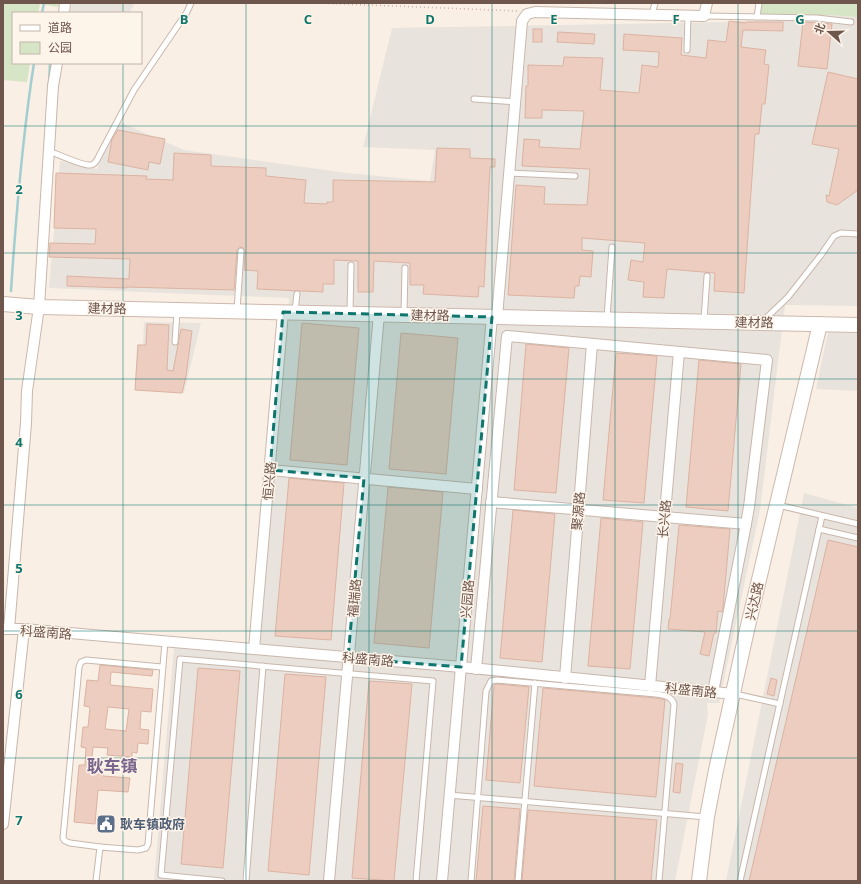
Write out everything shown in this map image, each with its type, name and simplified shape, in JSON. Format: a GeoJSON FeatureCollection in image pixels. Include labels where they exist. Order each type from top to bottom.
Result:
{"type":"FeatureCollection","features":[{"type":"Feature","properties":{"kind":"street"},"geometry":{"type":"LineString","coordinates":[[534,12],[704,16],[707,3]]}},
{"type":"Feature","properties":{"kind":"street","name":"兴园路"},"geometry":{"type":"LineString","coordinates":[[442,881],[477,489],[516,102],[522,21],[527,14],[534,12]]}},
{"type":"Feature","properties":{"kind":"street"},"geometry":{"type":"LineString","coordinates":[[6,629],[26,423],[27,391],[39,307],[53,86],[57,64]]}},
{"type":"Feature","properties":{"kind":"street","name":"建材路"},"geometry":{"type":"LineString","coordinates":[[3,304],[39,307],[858,325]]}},
{"type":"Feature","properties":{"kind":"street","name":"恒兴路"},"geometry":{"type":"LineString","coordinates":[[254,649],[270,470],[289,312]]}},
{"type":"Feature","properties":{"kind":"street","name":"福瑞路"},"geometry":{"type":"LineString","coordinates":[[329,881],[379,314]]}},
{"type":"Feature","properties":{"kind":"street","name":"兴达路"},"geometry":{"type":"LineString","coordinates":[[699,881],[716,770],[820,324]]}},
{"type":"Feature","properties":{"kind":"street"},"geometry":{"type":"LineString","coordinates":[[476,669],[507,336],[766,360],[750,507],[713,692]]}},
{"type":"Feature","properties":{"kind":"street","name":"聚源路"},"geometry":{"type":"LineString","coordinates":[[565,678],[592,344]]}},
{"type":"Feature","properties":{"kind":"street","name":"长兴路"},"geometry":{"type":"LineString","coordinates":[[650,686],[679,352]]}},
{"type":"Feature","properties":{"kind":"street"},"geometry":{"type":"LineString","coordinates":[[270,470],[477,489]]}},
{"type":"Feature","properties":{"kind":"street"},"geometry":{"type":"LineString","coordinates":[[491,502],[746,524]]}},
{"type":"Feature","properties":{"kind":"street","name":"科盛南路"},"geometry":{"type":"LineString","coordinates":[[6,629],[24,629],[254,649],[734,694]]}},
{"type":"Feature","properties":{"kind":"street"},"geometry":{"type":"LineString","coordinates":[[3,824],[24,629]]}},
{"type":"Feature","properties":{"kind":"lane"},"geometry":{"type":"LineString","coordinates":[[49,151],[83,164],[94,164],[134,90],[187,12],[191,3]]}},
{"type":"Feature","properties":{"kind":"lane"},"geometry":{"type":"LineString","coordinates":[[652,14],[655,3]]}},
{"type":"Feature","properties":{"kind":"lane"},"geometry":{"type":"LineString","coordinates":[[757,17],[759,3]]}},
{"type":"Feature","properties":{"kind":"lane"},"geometry":{"type":"LineString","coordinates":[[687,50],[688,15]]}},
{"type":"Feature","properties":{"kind":"lane"},"geometry":{"type":"LineString","coordinates":[[704,16],[817,18],[851,22]]}},
{"type":"Feature","properties":{"kind":"lane"},"geometry":{"type":"LineString","coordinates":[[474,99],[516,102]]}},
{"type":"Feature","properties":{"kind":"lane"},"geometry":{"type":"LineString","coordinates":[[509,173],[575,176]]}},
{"type":"Feature","properties":{"kind":"lane"},"geometry":{"type":"LineString","coordinates":[[761,323],[788,297],[834,236],[841,232],[858,234]]}},
{"type":"Feature","properties":{"kind":"lane"},"geometry":{"type":"LineString","coordinates":[[607,319],[612,247]]}},
{"type":"Feature","properties":{"kind":"lane"},"geometry":{"type":"LineString","coordinates":[[237,311],[241,251]]}},
{"type":"Feature","properties":{"kind":"lane"},"geometry":{"type":"LineString","coordinates":[[350,314],[351,265]]}},
{"type":"Feature","properties":{"kind":"lane"},"geometry":{"type":"LineString","coordinates":[[404,315],[405,268]]}},
{"type":"Feature","properties":{"kind":"lane"},"geometry":{"type":"LineString","coordinates":[[704,321],[708,276]]}},
{"type":"Feature","properties":{"kind":"lane"},"geometry":{"type":"LineString","coordinates":[[289,312],[297,294]]}},
{"type":"Feature","properties":{"kind":"lane"},"geometry":{"type":"LineString","coordinates":[[175,342],[177,310]]}},
{"type":"Feature","properties":{"kind":"lane"},"geometry":{"type":"LineString","coordinates":[[777,505],[858,524]]}},
{"type":"Feature","properties":{"kind":"lane"},"geometry":{"type":"LineString","coordinates":[[740,881],[822,516]]}},
{"type":"Feature","properties":{"kind":"lane"},"geometry":{"type":"LineString","coordinates":[[820,529],[858,538]]}},
{"type":"Feature","properties":{"kind":"lane"},"geometry":{"type":"LineString","coordinates":[[162,667],[86,660],[81,662],[79,666],[63,838],[65,841],[70,843],[138,850],[146,848],[148,844],[165,642]]}},
{"type":"Feature","properties":{"kind":"lane"},"geometry":{"type":"LineString","coordinates":[[222,881],[161,875],[180,659],[433,680],[416,881]]}},
{"type":"Feature","properties":{"kind":"lane"},"geometry":{"type":"LineString","coordinates":[[246,881],[262,666]]}},
{"type":"Feature","properties":{"kind":"lane"},"geometry":{"type":"LineString","coordinates":[[470,881],[486,691],[491,682],[497,680],[656,694],[664,695],[673,701],[674,704],[660,881]]}},
{"type":"Feature","properties":{"kind":"lane"},"geometry":{"type":"LineString","coordinates":[[518,881],[535,683]]}},
{"type":"Feature","properties":{"kind":"lane"},"geometry":{"type":"LineString","coordinates":[[734,694],[780,704]]}},
{"type":"Feature","properties":{"kind":"lane"},"geometry":{"type":"LineString","coordinates":[[449,795],[708,817]]}},
{"type":"Feature","properties":{"kind":"lane"},"geometry":{"type":"LineString","coordinates":[[96,881],[100,846]]}},
{"type":"Feature","properties":{"kind":"path"},"geometry":{"type":"LineString","coordinates":[[316,3],[534,12]]}},
{"type":"Feature","properties":{"kind":"highlighted area"},"geometry":{"type":"Polygon","coordinates":[[[283,312],[492,317],[461,667],[348,658],[364,478],[270,470],[283,312]]]}},
{"type":"Feature","properties":{"kind":"shaded area"},"geometry":{"type":"Polygon","coordinates":[[[72,3],[134,4],[130,12],[70,12],[72,3]]]}},
{"type":"Feature","properties":{"kind":"shaded area"},"geometry":{"type":"Polygon","coordinates":[[[830,15],[858,17],[858,306],[785,305],[760,510],[719,703],[707,703],[708,715],[675,881],[154,881],[174,648],[259,655],[289,298],[49,288],[60,161],[97,169],[115,120],[184,150],[347,173],[430,181],[435,150],[363,147],[392,28],[727,22],[830,15]]]}},
{"type":"Feature","properties":{"kind":"shaded area"},"geometry":{"type":"Polygon","coordinates":[[[144,322],[201,323],[184,393],[135,390],[137,344],[143,345],[144,322]]]}},
{"type":"Feature","properties":{"kind":"shaded area"},"geometry":{"type":"Polygon","coordinates":[[[828,332],[858,333],[858,391],[816,389],[828,332]]]}},
{"type":"Feature","properties":{"kind":"shaded area"},"geometry":{"type":"Polygon","coordinates":[[[804,493],[858,508],[858,881],[726,881],[804,493]]]}},
{"type":"Feature","properties":{"kind":"green space"},"geometry":{"type":"Polygon","coordinates":[[[3,3],[59,3],[58,7],[40,4],[38,12],[12,12],[12,64],[30,64],[27,82],[3,80],[3,3]]]}},
{"type":"Feature","properties":{"kind":"green space"},"geometry":{"type":"Polygon","coordinates":[[[761,3],[858,3],[858,17],[830,15],[758,20],[761,3]]]}},
{"type":"Feature","properties":{"kind":"building"},"geometry":{"type":"Polygon","coordinates":[[[729,21],[746,23],[783,22],[783,31],[743,30],[741,47],[766,50],[764,64],[769,65],[765,104],[762,104],[759,134],[755,134],[744,293],[714,291],[715,273],[667,269],[664,298],[643,297],[644,282],[628,280],[631,260],[643,262],[645,243],[582,238],[582,250],[593,251],[591,277],[580,276],[579,286],[575,286],[574,298],[508,295],[516,185],[545,187],[544,204],[587,205],[590,169],[522,166],[524,139],[540,140],[539,147],[580,149],[584,111],[542,110],[542,118],[525,118],[528,65],[563,66],[564,57],[603,58],[600,90],[639,93],[642,65],[658,67],[659,52],[623,50],[624,34],[682,38],[681,55],[706,58],[708,40],[726,42],[729,21]]]}},
{"type":"Feature","properties":{"kind":"building"},"geometry":{"type":"Polygon","coordinates":[[[803,22],[832,24],[827,69],[798,66],[803,22]]]}},
{"type":"Feature","properties":{"kind":"building"},"geometry":{"type":"Polygon","coordinates":[[[533,29],[542,29],[542,42],[533,42],[533,29]]]}},
{"type":"Feature","properties":{"kind":"building"},"geometry":{"type":"Polygon","coordinates":[[[558,32],[595,34],[594,44],[557,42],[558,32]]]}},
{"type":"Feature","properties":{"kind":"building"},"geometry":{"type":"Polygon","coordinates":[[[828,72],[858,79],[858,190],[837,205],[827,202],[826,195],[829,196],[839,149],[812,144],[828,72]]]}},
{"type":"Feature","properties":{"kind":"building"},"geometry":{"type":"Polygon","coordinates":[[[118,130],[165,139],[160,164],[149,162],[148,170],[108,162],[112,139],[118,130]]]}},
{"type":"Feature","properties":{"kind":"building"},"geometry":{"type":"Polygon","coordinates":[[[437,148],[470,149],[470,158],[495,159],[495,167],[490,167],[484,287],[479,286],[478,297],[423,294],[424,285],[410,285],[410,263],[374,261],[373,292],[358,292],[358,261],[334,260],[334,284],[323,284],[323,292],[257,289],[258,271],[244,270],[245,251],[242,247],[237,251],[234,290],[67,286],[67,276],[129,279],[130,259],[49,257],[50,243],[95,244],[96,229],[54,228],[56,173],[147,176],[146,179],[173,180],[174,153],[211,155],[211,166],[266,168],[266,176],[306,180],[304,203],[327,204],[327,202],[333,202],[333,180],[435,182],[437,148]]]}},
{"type":"Feature","properties":{"kind":"building"},"geometry":{"type":"Polygon","coordinates":[[[302,323],[359,328],[347,465],[290,460],[302,323]]]}},
{"type":"Feature","properties":{"kind":"building"},"geometry":{"type":"Polygon","coordinates":[[[147,324],[169,325],[167,370],[173,371],[181,329],[192,331],[186,376],[182,393],[135,390],[138,345],[146,345],[147,324]]]}},
{"type":"Feature","properties":{"kind":"building"},"geometry":{"type":"Polygon","coordinates":[[[401,333],[458,338],[446,474],[389,469],[401,333]]]}},
{"type":"Feature","properties":{"kind":"building"},"geometry":{"type":"Polygon","coordinates":[[[526,344],[569,348],[556,493],[514,490],[526,344]]]}},
{"type":"Feature","properties":{"kind":"building"},"geometry":{"type":"Polygon","coordinates":[[[616,353],[657,356],[644,503],[603,500],[616,353]]]}},
{"type":"Feature","properties":{"kind":"building"},"geometry":{"type":"Polygon","coordinates":[[[699,360],[741,364],[728,511],[686,507],[699,360]]]}},
{"type":"Feature","properties":{"kind":"building"},"geometry":{"type":"Polygon","coordinates":[[[289,478],[344,483],[331,640],[275,636],[289,478]]]}},
{"type":"Feature","properties":{"kind":"building"},"geometry":{"type":"Polygon","coordinates":[[[388,487],[443,492],[429,648],[374,643],[388,487]]]}},
{"type":"Feature","properties":{"kind":"building"},"geometry":{"type":"Polygon","coordinates":[[[513,510],[555,514],[542,662],[500,658],[513,510]]]}},
{"type":"Feature","properties":{"kind":"building"},"geometry":{"type":"Polygon","coordinates":[[[601,518],[643,522],[630,669],[588,666],[601,518]]]}},
{"type":"Feature","properties":{"kind":"building"},"geometry":{"type":"Polygon","coordinates":[[[679,525],[730,529],[723,608],[722,612],[718,611],[716,633],[714,633],[709,656],[700,654],[705,632],[668,629],[679,525]]]}},
{"type":"Feature","properties":{"kind":"building"},"geometry":{"type":"Polygon","coordinates":[[[828,540],[858,547],[858,881],[749,881],[828,540]]]}},
{"type":"Feature","properties":{"kind":"building"},"geometry":{"type":"Polygon","coordinates":[[[100,665],[153,670],[152,676],[111,672],[110,685],[153,689],[151,712],[141,711],[140,729],[149,730],[148,744],[138,743],[137,753],[132,752],[132,757],[107,755],[108,748],[93,747],[91,768],[103,769],[103,776],[130,778],[128,792],[98,790],[95,824],[74,822],[79,765],[85,765],[86,748],[81,747],[83,727],[88,727],[90,707],[84,706],[87,680],[98,681],[100,665]],[[108,707],[105,729],[126,731],[129,709],[108,707]]]}},
{"type":"Feature","properties":{"kind":"building"},"geometry":{"type":"Polygon","coordinates":[[[198,668],[240,671],[223,868],[181,864],[198,668]]]}},
{"type":"Feature","properties":{"kind":"building"},"geometry":{"type":"Polygon","coordinates":[[[285,674],[326,677],[309,875],[268,871],[285,674]]]}},
{"type":"Feature","properties":{"kind":"building"},"geometry":{"type":"Polygon","coordinates":[[[771,678],[777,680],[774,696],[767,694],[771,678]]]}},
{"type":"Feature","properties":{"kind":"building"},"geometry":{"type":"Polygon","coordinates":[[[369,681],[412,684],[394,881],[352,878],[369,681]]]}},
{"type":"Feature","properties":{"kind":"building"},"geometry":{"type":"Polygon","coordinates":[[[494,685],[529,687],[520,783],[486,780],[494,685]]]}},
{"type":"Feature","properties":{"kind":"building"},"geometry":{"type":"Polygon","coordinates":[[[543,688],[665,700],[656,797],[534,786],[543,688]]]}},
{"type":"Feature","properties":{"kind":"building"},"geometry":{"type":"Polygon","coordinates":[[[676,763],[683,764],[680,793],[673,792],[676,763]]]}},
{"type":"Feature","properties":{"kind":"building"},"geometry":{"type":"Polygon","coordinates":[[[483,806],[520,809],[514,881],[476,881],[483,806]]]}},
{"type":"Feature","properties":{"kind":"building"},"geometry":{"type":"Polygon","coordinates":[[[528,810],[657,820],[651,881],[522,881],[528,810]]]}},
{"type":"Feature","properties":{"kind":"waterway"},"geometry":{"type":"LineString","coordinates":[[42,12],[44,3]]}},
{"type":"Feature","properties":{"kind":"waterway"},"geometry":{"type":"LineString","coordinates":[[11,291],[20,177],[34,64]]}},
{"type":"Feature","properties":{"kind":"waterway"},"geometry":{"type":"LineString","coordinates":[[49,84],[50,64]]}},
{"type":"Feature","properties":{"kind":"place","name":"耿车镇政府"},"geometry":{"type":"Point","coordinates":[106,824]}},
{"type":"Feature","properties":{"kind":"district","name":"耿车镇"},"geometry":{"type":"Point","coordinates":[112,765]}}]}
